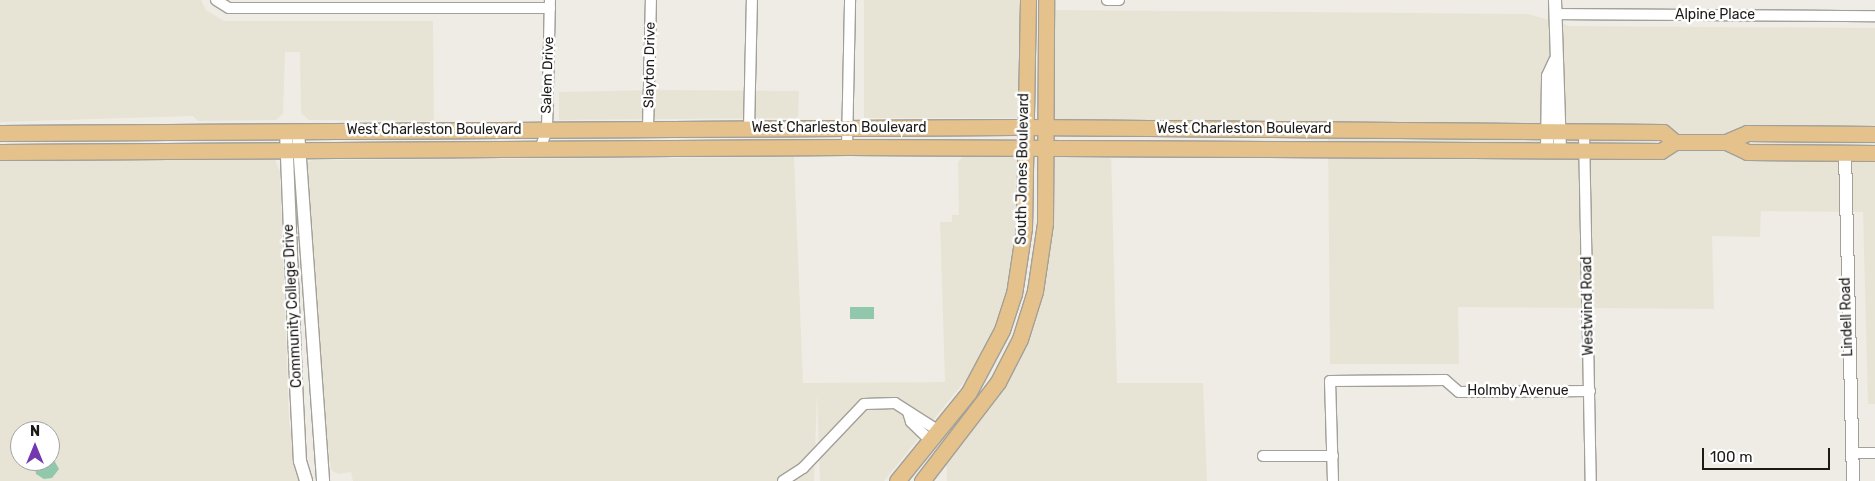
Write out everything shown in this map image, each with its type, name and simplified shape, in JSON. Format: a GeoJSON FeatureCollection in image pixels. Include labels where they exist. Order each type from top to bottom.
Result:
{"type":"FeatureCollection","features":[{"type":"Feature","properties":{"kind":"main road","name":"South Jones Boulevard"},"geometry":{"type":"LineString","coordinates":[[897,481],[949,419],[992,353],[1014,294],[1024,228],[1024,127],[1028,0]]}},
{"type":"Feature","properties":{"kind":"main road","name":"South Jones Boulevard"},"geometry":{"type":"LineString","coordinates":[[922,481],[950,448],[998,382],[1028,315],[1044,249],[1047,127],[1046,0]]}},
{"type":"Feature","properties":{"kind":"main road","name":"West Charleston Boulevard"},"geometry":{"type":"LineString","coordinates":[[0,133],[1047,127],[1663,132],[1675,142]]}},
{"type":"Feature","properties":{"kind":"main road"},"geometry":{"type":"LineString","coordinates":[[731,149],[741,139],[778,129]]}},
{"type":"Feature","properties":{"kind":"main road"},"geometry":{"type":"LineString","coordinates":[[1342,129],[1342,148]]}},
{"type":"Feature","properties":{"kind":"main road","name":"West Charleston Boulevard"},"geometry":{"type":"LineString","coordinates":[[0,152],[847,147],[1024,149],[1342,148],[1661,152],[1675,142],[1726,142],[1747,133],[1875,134]]}},
{"type":"Feature","properties":{"kind":"main road"},"geometry":{"type":"LineString","coordinates":[[1747,152],[1789,140],[1796,133],[1837,145],[1845,153],[1851,146],[1875,143]]}},
{"type":"Feature","properties":{"kind":"main road","name":"West Charleston Boulevard"},"geometry":{"type":"LineString","coordinates":[[1726,142],[1747,152],[1875,153]]}},
{"type":"Feature","properties":{"kind":"main road"},"geometry":{"type":"LineString","coordinates":[[949,419],[950,448]]}},
{"type":"Feature","properties":{"kind":"main road"},"geometry":{"type":"LineString","coordinates":[[935,436],[937,463]]}},
{"type":"Feature","properties":{"kind":"street","name":"Slayton Drive"},"geometry":{"type":"LineString","coordinates":[[648,129],[651,0]]}},
{"type":"Feature","properties":{"kind":"street"},"geometry":{"type":"LineString","coordinates":[[749,129],[752,0]]}},
{"type":"Feature","properties":{"kind":"street"},"geometry":{"type":"LineString","coordinates":[[847,147],[850,0]]}},
{"type":"Feature","properties":{"kind":"street"},"geometry":{"type":"LineString","coordinates":[[1107,0],[1119,0]]}},
{"type":"Feature","properties":{"kind":"street"},"geometry":{"type":"LineString","coordinates":[[1554,151],[1553,132],[1560,77],[1555,61],[1555,0]]}},
{"type":"Feature","properties":{"kind":"street"},"geometry":{"type":"LineString","coordinates":[[217,1],[229,8],[550,4]]}},
{"type":"Feature","properties":{"kind":"street","name":"Salem Drive"},"geometry":{"type":"LineString","coordinates":[[540,149],[546,130],[550,4]]}},
{"type":"Feature","properties":{"kind":"street","name":"Alpine Place"},"geometry":{"type":"LineString","coordinates":[[1555,14],[1875,16]]}},
{"type":"Feature","properties":{"kind":"street","name":"Community College Drive"},"geometry":{"type":"LineString","coordinates":[[292,131],[300,461],[306,481]]}},
{"type":"Feature","properties":{"kind":"street","name":"Westwind Road"},"geometry":{"type":"LineString","coordinates":[[1584,132],[1591,481]]}},
{"type":"Feature","properties":{"kind":"street","name":"Community College Drive"},"geometry":{"type":"LineString","coordinates":[[293,150],[323,481]]}},
{"type":"Feature","properties":{"kind":"street","name":"Lindell Road"},"geometry":{"type":"LineString","coordinates":[[1845,153],[1853,481]]}},
{"type":"Feature","properties":{"kind":"street","name":"Holmby Avenue"},"geometry":{"type":"LineString","coordinates":[[1333,456],[1330,381],[1445,380],[1459,392],[1590,391]]}},
{"type":"Feature","properties":{"kind":"street"},"geometry":{"type":"LineString","coordinates":[[783,481],[803,468],[864,404],[885,400],[908,412],[935,436]]}},
{"type":"Feature","properties":{"kind":"street"},"geometry":{"type":"LineString","coordinates":[[299,407],[317,407]]}},
{"type":"Feature","properties":{"kind":"street"},"geometry":{"type":"LineString","coordinates":[[1853,453],[1875,453]]}},
{"type":"Feature","properties":{"kind":"street"},"geometry":{"type":"LineString","coordinates":[[1263,456],[1333,456],[1333,481]]}},
{"type":"Feature","properties":{"kind":"shaded area"},"geometry":{"type":"Polygon","coordinates":[[[0,0],[201,0],[206,10],[224,21],[433,21],[434,121],[309,120],[301,113],[300,52],[285,52],[283,114],[276,120],[198,121],[193,116],[0,122],[0,0]]]}},
{"type":"Feature","properties":{"kind":"shaded area"},"geometry":{"type":"Polygon","coordinates":[[[864,0],[1019,0],[1019,118],[864,118],[864,0]]]}},
{"type":"Feature","properties":{"kind":"shaded area"},"geometry":{"type":"Polygon","coordinates":[[[1052,10],[1528,14],[1570,26],[1875,28],[1875,404],[1868,404],[1863,212],[1761,211],[1760,237],[1712,236],[1714,309],[1458,307],[1459,364],[1330,364],[1328,129],[1047,127],[1052,10]]]}},
{"type":"Feature","properties":{"kind":"shaded area"},"geometry":{"type":"Polygon","coordinates":[[[658,90],[799,91],[798,118],[559,120],[559,92],[658,90]]]}},
{"type":"Feature","properties":{"kind":"shaded area"},"geometry":{"type":"Polygon","coordinates":[[[969,149],[1024,149],[1014,294],[976,382],[964,382],[884,481],[820,481],[817,395],[814,481],[353,481],[351,472],[338,474],[331,470],[321,393],[306,164],[312,160],[794,157],[803,383],[945,382],[940,222],[952,222],[952,215],[959,215],[958,162],[969,149]]]}},
{"type":"Feature","properties":{"kind":"shaded area"},"geometry":{"type":"Polygon","coordinates":[[[1046,149],[1111,149],[1117,383],[1203,383],[1207,481],[947,481],[946,453],[990,397],[1028,315],[1046,149]]]}},
{"type":"Feature","properties":{"kind":"shaded area"},"geometry":{"type":"Polygon","coordinates":[[[0,160],[275,160],[280,172],[289,421],[300,481],[0,481],[0,160]]]}},
{"type":"Feature","properties":{"kind":"green space"},"geometry":{"type":"Polygon","coordinates":[[[850,307],[874,307],[874,319],[850,319],[850,307]]]}},
{"type":"Feature","properties":{"kind":"green space"},"geometry":{"type":"Polygon","coordinates":[[[36,471],[57,471],[52,478],[44,479],[36,474],[36,471]]]}}]}
